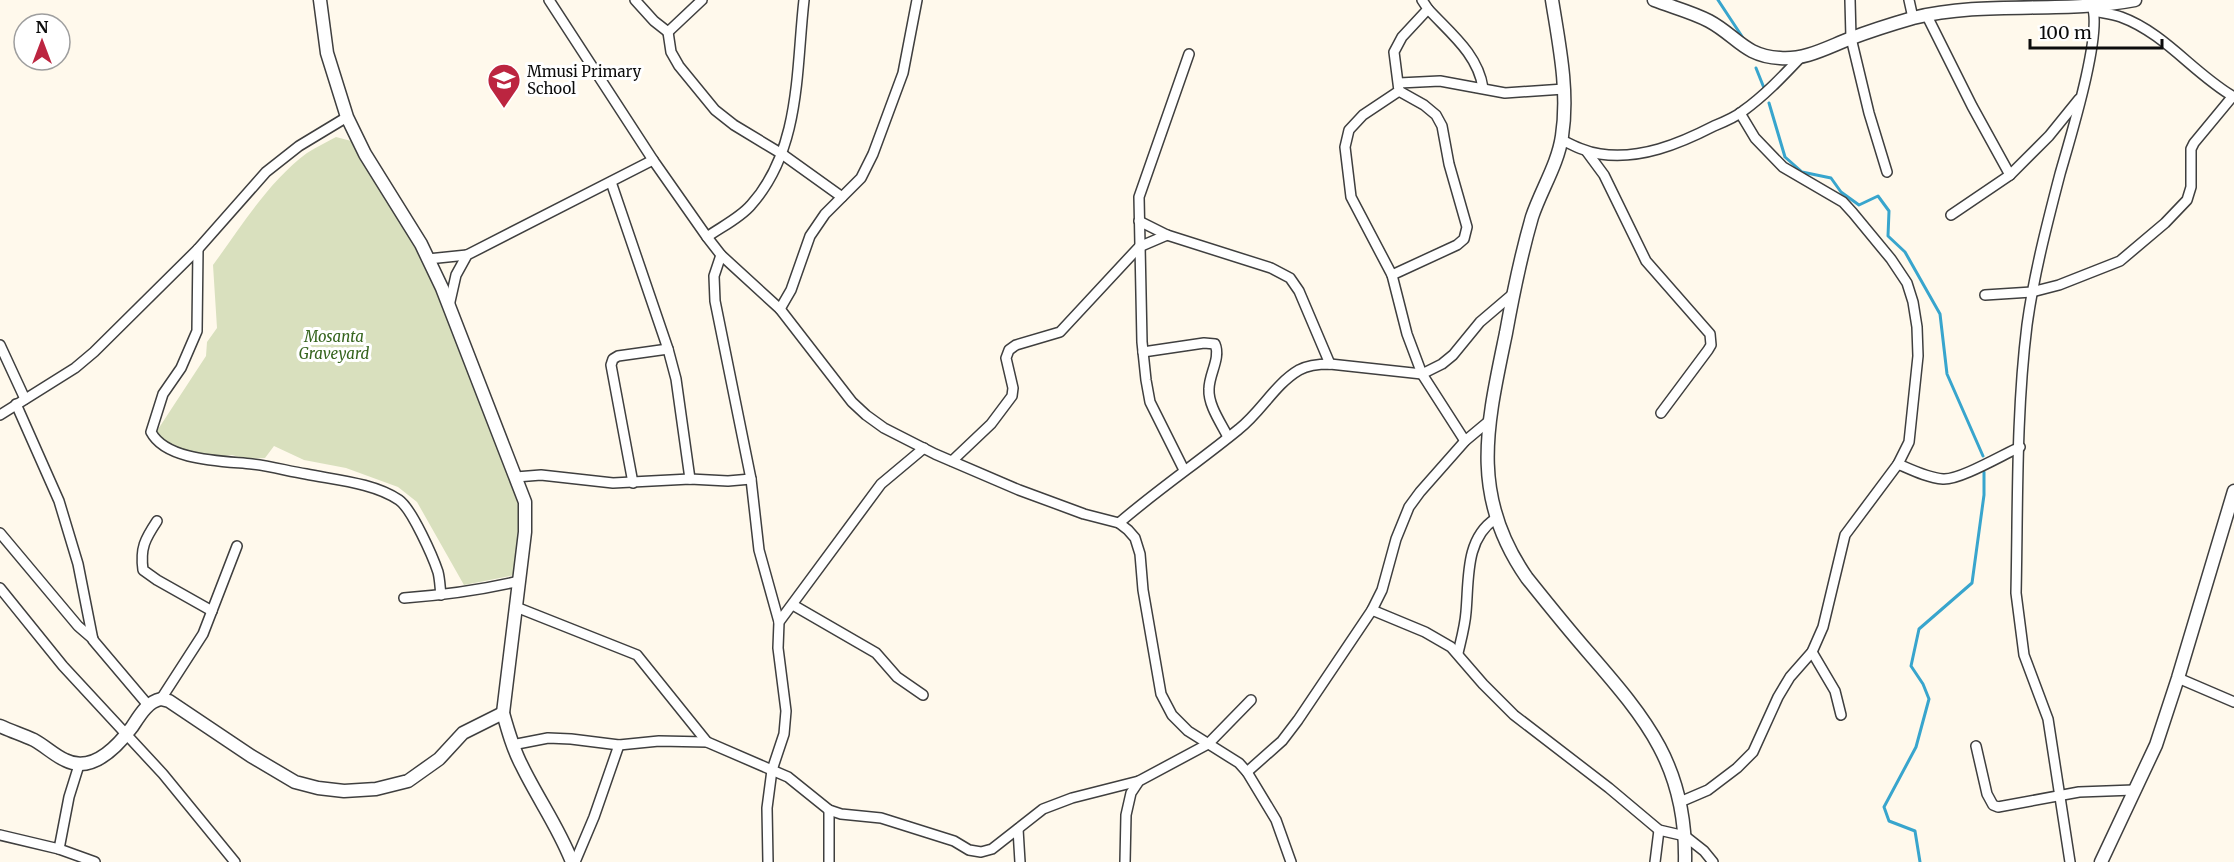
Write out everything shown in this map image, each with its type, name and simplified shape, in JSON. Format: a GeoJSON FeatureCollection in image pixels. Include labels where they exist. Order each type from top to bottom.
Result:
{"type":"FeatureCollection","features":[{"type":"Feature","properties":{"kind":"street"},"geometry":{"type":"LineString","coordinates":[[320,0],[327,53],[346,117],[365,154],[422,244],[449,306],[525,502],[525,532],[503,713],[522,767],[563,838],[573,862]]}},
{"type":"Feature","properties":{"kind":"street"},"geometry":{"type":"LineString","coordinates":[[549,0],[653,160],[707,237],[721,255],[780,309],[852,402],[866,416],[884,428],[924,448],[1018,490],[1084,514],[1119,523],[1135,538],[1140,554],[1143,590],[1161,694],[1172,715],[1188,731],[1239,763],[1247,772],[1276,820],[1291,862]]}},
{"type":"Feature","properties":{"kind":"street"},"geometry":{"type":"LineString","coordinates":[[635,0],[654,21],[668,32],[671,52],[679,66],[715,110],[843,197]]}},
{"type":"Feature","properties":{"kind":"street"},"geometry":{"type":"LineString","coordinates":[[668,32],[702,0]]}},
{"type":"Feature","properties":{"kind":"street"},"geometry":{"type":"LineString","coordinates":[[707,237],[750,206],[769,180],[782,154],[795,104],[804,0]]}},
{"type":"Feature","properties":{"kind":"street"},"geometry":{"type":"LineString","coordinates":[[780,309],[791,290],[810,236],[825,214],[861,178],[873,154],[903,72],[917,0]]}},
{"type":"Feature","properties":{"kind":"street"},"geometry":{"type":"LineString","coordinates":[[1422,0],[1468,51],[1482,80],[1483,88]]}},
{"type":"Feature","properties":{"kind":"street"},"geometry":{"type":"LineString","coordinates":[[1552,0],[1564,90],[1562,140],[1533,215],[1514,293],[1489,421],[1488,483],[1495,519],[1507,547],[1527,578],[1610,677],[1651,732],[1666,757],[1680,802],[1685,836],[1685,862]]}},
{"type":"Feature","properties":{"kind":"street"},"geometry":{"type":"LineString","coordinates":[[1654,0],[1712,22],[1756,54],[1779,58],[1800,58],[1851,38],[1912,18],[1946,10],[1994,3],[2098,6],[2135,0]]}},
{"type":"Feature","properties":{"kind":"street"},"geometry":{"type":"LineString","coordinates":[[1850,0],[1851,38],[1869,113],[1887,172]]}},
{"type":"Feature","properties":{"kind":"street"},"geometry":{"type":"LineString","coordinates":[[1909,0],[1912,18]]}},
{"type":"Feature","properties":{"kind":"street"},"geometry":{"type":"LineString","coordinates":[[2070,862],[2048,719],[2024,655],[2017,614],[2020,447],[2027,327],[2032,292],[2040,249],[2080,97],[2098,6]]}},
{"type":"Feature","properties":{"kind":"street"},"geometry":{"type":"LineString","coordinates":[[1986,295],[2032,292],[2086,276],[2120,261],[2142,244],[2187,200],[2192,169],[2191,149],[2233,97],[2200,74],[2157,37],[2098,6]]}},
{"type":"Feature","properties":{"kind":"street"},"geometry":{"type":"LineString","coordinates":[[1392,275],[1457,245],[1464,239],[1467,227],[1449,164],[1442,126],[1436,115],[1399,87],[1395,58],[1396,46],[1428,9]]}},
{"type":"Feature","properties":{"kind":"street"},"geometry":{"type":"LineString","coordinates":[[1926,14],[2010,175]]}},
{"type":"Feature","properties":{"kind":"street"},"geometry":{"type":"LineString","coordinates":[[1184,470],[1150,402],[1143,352],[1138,197],[1189,54]]}},
{"type":"Feature","properties":{"kind":"street"},"geometry":{"type":"LineString","coordinates":[[1562,140],[1587,152],[1622,155],[1660,149],[1740,114],[1762,96],[1800,58]]}},
{"type":"Feature","properties":{"kind":"street"},"geometry":{"type":"LineString","coordinates":[[1465,441],[1422,374],[1407,334],[1392,275],[1351,197],[1345,147],[1349,130],[1354,122],[1399,87],[1440,81],[1505,93],[1564,90]]}},
{"type":"Feature","properties":{"kind":"street"},"geometry":{"type":"LineString","coordinates":[[1952,215],[2010,175],[2049,136],[2080,97]]}},
{"type":"Feature","properties":{"kind":"street"},"geometry":{"type":"LineString","coordinates":[[1680,802],[1708,790],[1737,768],[1753,752],[1778,697],[1790,677],[1812,652],[1823,627],[1845,535],[1899,464],[1909,442],[1918,356],[1917,327],[1907,283],[1884,250],[1843,202],[1783,167],[1755,138],[1740,114]]}},
{"type":"Feature","properties":{"kind":"street"},"geometry":{"type":"LineString","coordinates":[[0,415],[75,368],[94,352],[198,249],[266,172],[299,146],[346,117]]}},
{"type":"Feature","properties":{"kind":"street"},"geometry":{"type":"LineString","coordinates":[[1587,152],[1604,175],[1646,261],[1712,338],[1708,350],[1661,413]]}},
{"type":"Feature","properties":{"kind":"street"},"geometry":{"type":"LineString","coordinates":[[428,259],[466,255],[653,160]]}},
{"type":"Feature","properties":{"kind":"street"},"geometry":{"type":"LineString","coordinates":[[611,182],[668,349],[681,406],[690,479]]}},
{"type":"Feature","properties":{"kind":"street"},"geometry":{"type":"LineString","coordinates":[[1139,221],[1167,235],[1271,268],[1290,278],[1296,284],[1330,364]]}},
{"type":"Feature","properties":{"kind":"street"},"geometry":{"type":"LineString","coordinates":[[952,460],[991,424],[1012,396],[1013,387],[1006,358],[1009,350],[1016,345],[1060,332],[1139,247],[1167,235]]}},
{"type":"Feature","properties":{"kind":"street"},"geometry":{"type":"LineString","coordinates":[[198,249],[197,331],[181,368],[158,405],[151,432],[156,441],[164,447],[189,456],[253,464],[364,485],[400,501],[415,522],[429,551],[438,573],[441,595]]}},
{"type":"Feature","properties":{"kind":"street"},"geometry":{"type":"LineString","coordinates":[[449,306],[456,274],[466,255]]}},
{"type":"Feature","properties":{"kind":"street"},"geometry":{"type":"LineString","coordinates":[[721,255],[714,276],[715,301],[752,479],[759,550],[779,622],[778,648],[786,711],[784,734],[772,770],[767,808],[768,862]]}},
{"type":"Feature","properties":{"kind":"street"},"geometry":{"type":"LineString","coordinates":[[1119,523],[1248,421],[1293,374],[1305,367],[1330,364],[1422,374],[1442,364],[1453,355],[1480,322],[1514,293]]}},
{"type":"Feature","properties":{"kind":"street"},"geometry":{"type":"LineString","coordinates":[[1143,352],[1204,343],[1215,344],[1217,350],[1209,396],[1228,437]]}},
{"type":"Feature","properties":{"kind":"street"},"geometry":{"type":"LineString","coordinates":[[0,345],[59,501],[78,564],[93,640]]}},
{"type":"Feature","properties":{"kind":"street"},"geometry":{"type":"LineString","coordinates":[[633,483],[611,365],[613,359],[618,356],[668,349]]}},
{"type":"Feature","properties":{"kind":"street"},"geometry":{"type":"LineString","coordinates":[[1247,772],[1282,741],[1299,720],[1372,610],[1382,590],[1396,538],[1409,507],[1465,441],[1489,421]]}},
{"type":"Feature","properties":{"kind":"street"},"geometry":{"type":"LineString","coordinates":[[1899,464],[1931,477],[1946,480],[2020,447]]}},
{"type":"Feature","properties":{"kind":"street"},"geometry":{"type":"LineString","coordinates":[[779,622],[860,509],[881,484],[924,448]]}},
{"type":"Feature","properties":{"kind":"street"},"geometry":{"type":"LineString","coordinates":[[516,477],[541,476],[614,483],[690,479],[728,482],[752,479]]}},
{"type":"Feature","properties":{"kind":"street"},"geometry":{"type":"LineString","coordinates":[[2101,862],[2156,745],[2234,491]]}},
{"type":"Feature","properties":{"kind":"street"},"geometry":{"type":"LineString","coordinates":[[1458,653],[1466,614],[1468,571],[1473,550],[1485,526],[1495,519]]}},
{"type":"Feature","properties":{"kind":"street"},"geometry":{"type":"LineString","coordinates":[[157,521],[146,538],[141,555],[143,570],[212,611]]}},
{"type":"Feature","properties":{"kind":"street"},"geometry":{"type":"LineString","coordinates":[[0,533],[148,705]]}},
{"type":"Feature","properties":{"kind":"street"},"geometry":{"type":"LineString","coordinates":[[0,726],[34,741],[64,760],[79,765],[93,763],[116,746],[148,705],[161,699],[196,646],[237,546]]}},
{"type":"Feature","properties":{"kind":"street"},"geometry":{"type":"LineString","coordinates":[[404,598],[495,587],[519,580]]}},
{"type":"Feature","properties":{"kind":"street"},"geometry":{"type":"LineString","coordinates":[[0,588],[63,666],[183,798],[235,862]]}},
{"type":"Feature","properties":{"kind":"street"},"geometry":{"type":"LineString","coordinates":[[793,605],[876,653],[897,677],[922,695]]}},
{"type":"Feature","properties":{"kind":"street"},"geometry":{"type":"LineString","coordinates":[[516,607],[638,655],[707,742]]}},
{"type":"Feature","properties":{"kind":"street"},"geometry":{"type":"LineString","coordinates":[[1372,610],[1425,632],[1458,653],[1483,684],[1514,715],[1609,788],[1659,830],[1685,836],[1704,851],[1713,862]]}},
{"type":"Feature","properties":{"kind":"street"},"geometry":{"type":"LineString","coordinates":[[1812,652],[1835,691],[1841,715]]}},
{"type":"Feature","properties":{"kind":"street"},"geometry":{"type":"LineString","coordinates":[[2178,678],[2234,702]]}},
{"type":"Feature","properties":{"kind":"street"},"geometry":{"type":"LineString","coordinates":[[161,699],[295,782],[344,791],[376,789],[408,781],[440,759],[463,733],[503,713]]}},
{"type":"Feature","properties":{"kind":"street"},"geometry":{"type":"LineString","coordinates":[[512,744],[548,738],[571,738],[619,745],[659,741],[707,742],[788,777],[830,810],[841,814],[881,818],[954,841],[969,850],[981,852],[992,849],[1043,809],[1072,798],[1139,780],[1208,744],[1251,700]]}},
{"type":"Feature","properties":{"kind":"street"},"geometry":{"type":"LineString","coordinates":[[573,862],[594,817],[619,745]]}},
{"type":"Feature","properties":{"kind":"street"},"geometry":{"type":"LineString","coordinates":[[1976,746],[1987,794],[1993,805],[2004,807],[2059,795],[2091,791],[2134,790]]}},
{"type":"Feature","properties":{"kind":"street"},"geometry":{"type":"LineString","coordinates":[[59,849],[69,797],[79,765]]}},
{"type":"Feature","properties":{"kind":"street"},"geometry":{"type":"LineString","coordinates":[[1125,862],[1126,815],[1131,793],[1139,780]]}},
{"type":"Feature","properties":{"kind":"street"},"geometry":{"type":"LineString","coordinates":[[829,862],[830,810]]}},
{"type":"Feature","properties":{"kind":"street"},"geometry":{"type":"LineString","coordinates":[[1018,829],[1020,862]]}},
{"type":"Feature","properties":{"kind":"street"},"geometry":{"type":"LineString","coordinates":[[1654,862],[1659,830]]}},
{"type":"Feature","properties":{"kind":"street"},"geometry":{"type":"LineString","coordinates":[[0,835],[59,849],[69,857],[95,862]]}},
{"type":"Feature","properties":{"kind":"green space","name":"Mosanta Graveyard"},"geometry":{"type":"Polygon","coordinates":[[[336,137],[359,143],[437,284],[520,498],[515,575],[464,585],[417,502],[398,487],[346,468],[304,460],[274,446],[265,458],[247,459],[232,455],[205,459],[153,437],[206,356],[207,342],[217,328],[213,265],[280,177],[307,153],[336,137]]]}},
{"type":"Feature","properties":{"kind":"waterway"},"geometry":{"type":"LineString","coordinates":[[1718,0],[1745,41]]}},
{"type":"Feature","properties":{"kind":"waterway"},"geometry":{"type":"LineString","coordinates":[[1756,68],[1764,88]]}},
{"type":"Feature","properties":{"kind":"waterway"},"geometry":{"type":"LineString","coordinates":[[1769,103],[1785,157],[1802,172],[1831,178],[1841,192],[1859,205],[1878,196],[1889,211],[1888,236],[1905,252],[1940,314],[1947,374],[1983,456]]}},
{"type":"Feature","properties":{"kind":"waterway"},"geometry":{"type":"LineString","coordinates":[[1920,862],[1915,831],[1889,821],[1884,807],[1916,747],[1929,699],[1923,684],[1911,666],[1919,629],[1972,583],[1984,495],[1984,472]]}},
{"type":"Feature","properties":{"kind":"place","name":"Mmusi Primary School"},"geometry":{"type":"Point","coordinates":[504,109]}}]}
